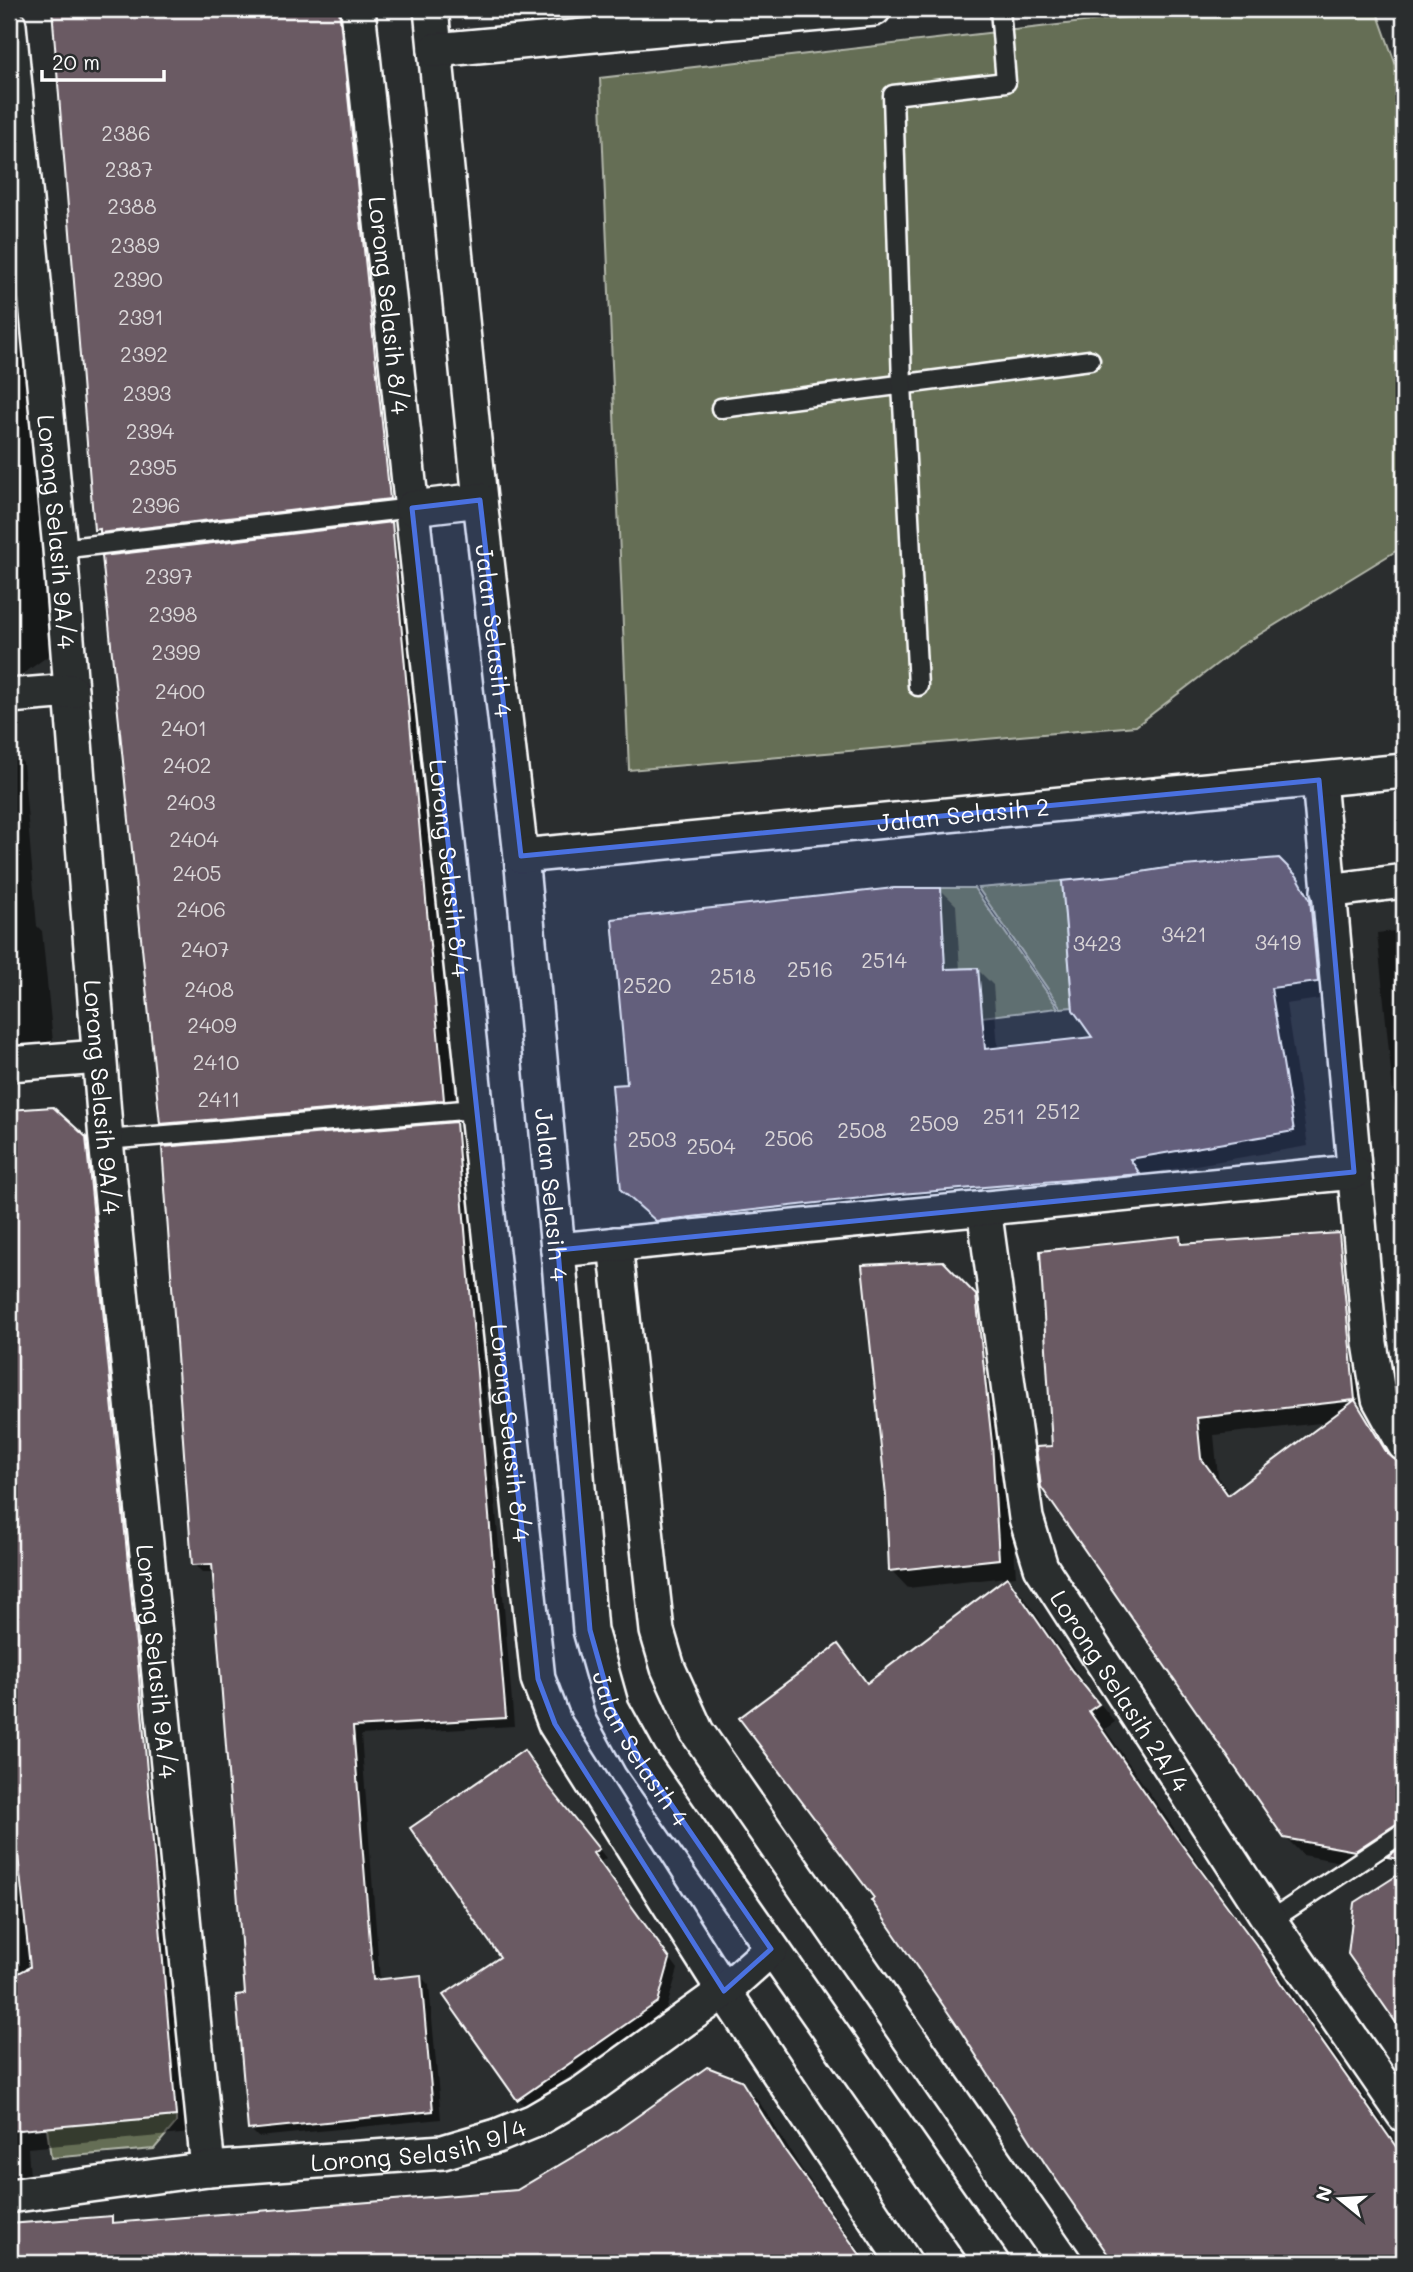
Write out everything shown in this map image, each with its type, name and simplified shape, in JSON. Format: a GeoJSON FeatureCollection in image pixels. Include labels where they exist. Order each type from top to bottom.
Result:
{"type":"FeatureCollection","features":[{"type":"Feature","properties":{"kind":"street","name":"Lorong Selasih 8/4"},"geometry":{"type":"LineString","coordinates":[[358,9],[538,1679],[555,1724],[724,1991],[905,2263]]}},
{"type":"Feature","properties":{"kind":"street","name":"Jalan Selasih 4"},"geometry":{"type":"LineString","coordinates":[[431,9],[480,500],[521,856],[590,1630],[612,1708],[640,1759],[992,2263]]}},
{"type":"Feature","properties":{"kind":"street"},"geometry":{"type":"LineString","coordinates":[[435,50],[874,9]]}},
{"type":"Feature","properties":{"kind":"street","name":"Lorong Selasih 9A/4"},"geometry":{"type":"LineString","coordinates":[[9,25],[60,549],[106,1140],[208,2169]]}},
{"type":"Feature","properties":{"kind":"street"},"geometry":{"type":"LineString","coordinates":[[412,508],[480,500]]}},
{"type":"Feature","properties":{"kind":"street"},"geometry":{"type":"LineString","coordinates":[[9,696],[71,691]]}},
{"type":"Feature","properties":{"kind":"street","name":"Jalan Selasih 2"},"geometry":{"type":"LineString","coordinates":[[521,856],[1404,771]]}},
{"type":"Feature","properties":{"kind":"street"},"geometry":{"type":"LineString","coordinates":[[1319,780],[1370,1343],[1379,1399],[1404,1444]]}},
{"type":"Feature","properties":{"kind":"street"},"geometry":{"type":"LineString","coordinates":[[1328,891],[1404,881]]}},
{"type":"Feature","properties":{"kind":"street"},"geometry":{"type":"LineString","coordinates":[[9,1064],[99,1056]]}},
{"type":"Feature","properties":{"kind":"street"},"geometry":{"type":"LineString","coordinates":[[558,1250],[1354,1172]]}},
{"type":"Feature","properties":{"kind":"street","name":"Lorong Selasih 2A/4"},"geometry":{"type":"LineString","coordinates":[[984,1208],[1026,1518],[1041,1567],[1270,1921],[1404,2115]]}},
{"type":"Feature","properties":{"kind":"street"},"geometry":{"type":"LineString","coordinates":[[615,1244],[657,1631],[668,1668],[697,1732],[1065,2263]]}},
{"type":"Feature","properties":{"kind":"street","name":"Lorong Selasih 9/4"},"geometry":{"type":"LineString","coordinates":[[9,2196],[208,2169],[443,2152],[497,2136],[534,2121],[584,2092],[724,1991],[771,1949]]}},
{"type":"Feature","properties":{"kind":"lane"},"geometry":{"type":"LineString","coordinates":[[918,687],[902,384],[893,95],[1006,82],[1000,9]]}},
{"type":"Feature","properties":{"kind":"lane"},"geometry":{"type":"LineString","coordinates":[[721,408],[1090,360]]}},
{"type":"Feature","properties":{"kind":"lane"},"geometry":{"type":"LineString","coordinates":[[60,549],[412,508]]}},
{"type":"Feature","properties":{"kind":"lane"},"geometry":{"type":"LineString","coordinates":[[106,1140],[475,1109]]}},
{"type":"Feature","properties":{"kind":"lane"},"geometry":{"type":"LineString","coordinates":[[1270,1921],[1404,1832]]}},
{"type":"Feature","properties":{"kind":"highlighted area"},"geometry":{"type":"Polygon","coordinates":[[[480,500],[521,856],[1319,780],[1354,1172],[558,1250],[590,1630],[612,1708],[640,1759],[771,1949],[724,1991],[555,1724],[538,1679],[412,508],[480,500]]]}},
{"type":"Feature","properties":{"kind":"green space"},"geometry":{"type":"Polygon","coordinates":[[[1195,9],[1376,9],[1404,88],[1404,546],[1239,647],[1136,726],[629,770],[600,78],[1195,9]]]}},
{"type":"Feature","properties":{"kind":"green space"},"geometry":{"type":"Polygon","coordinates":[[[1062,881],[1073,1007],[1061,1008],[978,888],[1062,881]]]}},
{"type":"Feature","properties":{"kind":"green space"},"geometry":{"type":"Polygon","coordinates":[[[941,888],[974,888],[1058,1008],[982,1017],[978,968],[945,969],[941,888]]]}},
{"type":"Feature","properties":{"kind":"green space"},"geometry":{"type":"Polygon","coordinates":[[[176,2116],[176,2123],[154,2149],[51,2158],[47,2128],[176,2116]]]}},
{"type":"Feature","properties":{"kind":"building"},"geometry":{"type":"Polygon","coordinates":[[[52,9],[339,9],[390,499],[100,533],[100,529],[94,530],[52,9]]]}},
{"type":"Feature","properties":{"kind":"building"},"geometry":{"type":"Polygon","coordinates":[[[392,522],[444,1100],[160,1124],[102,556],[392,522]]]}},
{"type":"Feature","properties":{"kind":"building"},"geometry":{"type":"Polygon","coordinates":[[[1279,858],[1297,876],[1310,899],[1318,982],[1271,988],[1294,1131],[1130,1159],[1140,1174],[889,1195],[656,1221],[621,1190],[612,1085],[627,1084],[612,919],[894,888],[941,888],[945,969],[978,968],[985,1049],[1092,1037],[1073,1010],[1062,881],[1172,867],[1279,858]]]}},
{"type":"Feature","properties":{"kind":"building"},"geometry":{"type":"Polygon","coordinates":[[[53,1107],[86,1137],[138,1664],[176,2116],[9,2131],[9,1978],[30,1967],[9,1771],[9,1110],[53,1107]]]}},
{"type":"Feature","properties":{"kind":"building"},"geometry":{"type":"Polygon","coordinates":[[[456,1122],[506,1718],[353,1727],[373,1980],[421,1975],[433,2111],[248,2130],[236,1995],[245,1994],[212,1564],[192,1565],[162,1147],[456,1122]]]}},
{"type":"Feature","properties":{"kind":"building"},"geometry":{"type":"Polygon","coordinates":[[[1339,1233],[1355,1400],[1387,1453],[1397,1461],[1404,1472],[1404,1821],[1355,1851],[1284,1838],[1041,1487],[1036,1447],[1052,1446],[1040,1251],[1180,1236],[1181,1244],[1339,1233]],[[1355,1400],[1197,1418],[1201,1458],[1228,1495],[1355,1400]]]}},
{"type":"Feature","properties":{"kind":"building"},"geometry":{"type":"Polygon","coordinates":[[[943,1261],[976,1295],[992,1443],[999,1559],[889,1571],[886,1496],[862,1265],[943,1261]]]}},
{"type":"Feature","properties":{"kind":"building"},"geometry":{"type":"Polygon","coordinates":[[[1007,1577],[1072,1671],[1099,1704],[1089,1711],[1173,1833],[1260,1950],[1404,2158],[1404,2263],[1114,2263],[871,1900],[874,1898],[739,1718],[838,1644],[867,1683],[1007,1577]]]}},
{"type":"Feature","properties":{"kind":"building"},"geometry":{"type":"Polygon","coordinates":[[[524,1750],[547,1784],[599,1849],[593,1853],[670,1959],[658,2002],[517,2100],[443,1995],[500,1957],[410,1828],[524,1750]]]}},
{"type":"Feature","properties":{"kind":"building"},"geometry":{"type":"Polygon","coordinates":[[[1404,1845],[1404,1860],[1387,1857],[1404,1845]]]}},
{"type":"Feature","properties":{"kind":"building"},"geometry":{"type":"Polygon","coordinates":[[[1404,1871],[1404,2034],[1348,1954],[1354,1903],[1404,1871]]]}},
{"type":"Feature","properties":{"kind":"building"},"geometry":{"type":"Polygon","coordinates":[[[707,2067],[741,2080],[784,2149],[866,2263],[9,2263],[9,2224],[112,2216],[112,2223],[517,2190],[615,2132],[707,2067]]]}}]}
